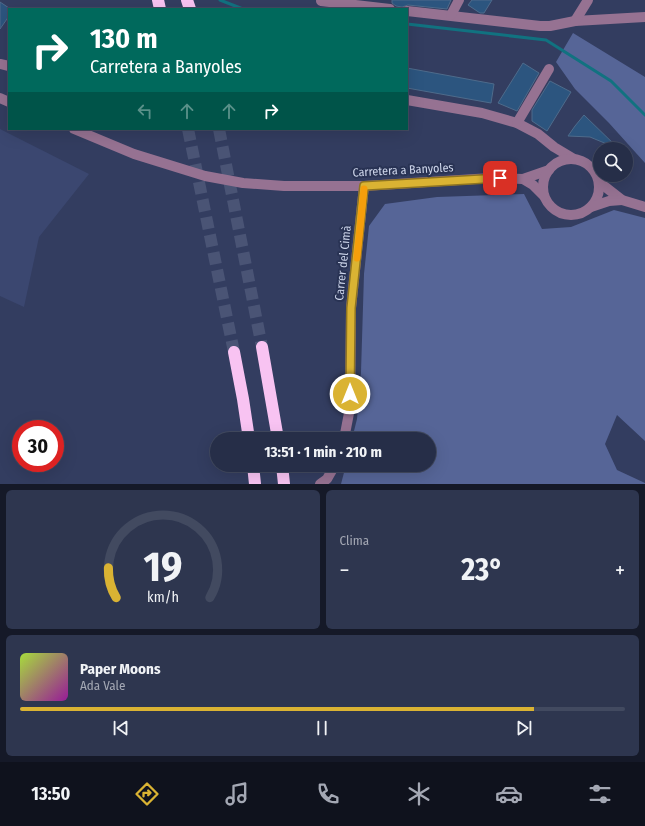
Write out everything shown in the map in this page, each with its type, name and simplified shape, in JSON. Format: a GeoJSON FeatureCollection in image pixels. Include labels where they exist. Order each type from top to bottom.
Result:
{"type":"FeatureCollection","features":[{"type":"Feature","properties":{"kind":"highway"},"geometry":{"type":"LineString","coordinates":[[262,348],[277,432]]}},
{"type":"Feature","properties":{"kind":"highway"},"geometry":{"type":"LineString","coordinates":[[234,352],[248,432]]}},
{"type":"Feature","properties":{"kind":"highway"},"geometry":{"type":"LineString","coordinates":[[253,472],[254,484]]}},
{"type":"Feature","properties":{"kind":"highway"},"geometry":{"type":"LineString","coordinates":[[283,472],[284,484]]}},
{"type":"Feature","properties":{"kind":"street"},"geometry":{"type":"LineString","coordinates":[[451,15],[459,0]]}},
{"type":"Feature","properties":{"kind":"street"},"geometry":{"type":"LineString","coordinates":[[575,21],[588,0]]}},
{"type":"Feature","properties":{"kind":"street"},"geometry":{"type":"LineString","coordinates":[[320,3],[339,1],[384,8]]}},
{"type":"Feature","properties":{"kind":"street"},"geometry":{"type":"LineString","coordinates":[[408,11],[540,26],[550,26],[575,21],[645,17]]}},
{"type":"Feature","properties":{"kind":"street"},"geometry":{"type":"LineString","coordinates":[[517,123],[549,69]]}},
{"type":"Feature","properties":{"kind":"street"},"geometry":{"type":"LineString","coordinates":[[408,100],[482,113],[517,123],[530,129],[554,147],[574,159],[589,165],[593,171]]}},
{"type":"Feature","properties":{"kind":"street","name":"Carretera a Banyoles"},"geometry":{"type":"LineString","coordinates":[[76,130],[134,154],[205,176],[242,182],[284,186],[364,186],[491,178],[523,178],[552,167]]}},
{"type":"Feature","properties":{"kind":"street"},"geometry":{"type":"LineString","coordinates":[[544,196],[544,181],[552,167],[554,147]]}},
{"type":"Feature","properties":{"kind":"street"},"geometry":{"type":"LineString","coordinates":[[552,167],[562,161],[574,159]]}},
{"type":"Feature","properties":{"kind":"street"},"geometry":{"type":"LineString","coordinates":[[523,178],[544,196],[552,208],[565,215],[579,214],[591,207],[609,201],[622,200]]}},
{"type":"Feature","properties":{"kind":"street"},"geometry":{"type":"LineString","coordinates":[[599,182],[622,200],[645,207]]}},
{"type":"Feature","properties":{"kind":"street"},"geometry":{"type":"LineString","coordinates":[[591,207],[596,201],[599,193],[599,182]]}},
{"type":"Feature","properties":{"kind":"street","name":"Carrer del Cimà"},"geometry":{"type":"LineString","coordinates":[[345,432],[350,408],[351,308],[364,186]]}},
{"type":"Feature","properties":{"kind":"street"},"geometry":{"type":"LineString","coordinates":[[320,484],[326,479],[330,472]]}},
{"type":"Feature","properties":{"kind":"shaded area"},"geometry":{"type":"Polygon","coordinates":[[[573,33],[645,77],[645,163],[633,150],[633,142],[626,142],[575,89],[556,62],[573,33]]]}},
{"type":"Feature","properties":{"kind":"shaded area"},"geometry":{"type":"Polygon","coordinates":[[[0,129],[89,174],[39,237],[24,307],[0,296],[0,129]]]}},
{"type":"Feature","properties":{"kind":"shaded area"},"geometry":{"type":"Polygon","coordinates":[[[524,194],[542,229],[571,227],[614,210],[645,218],[645,441],[617,415],[605,444],[617,470],[645,484],[341,484],[344,472],[436,472],[436,432],[354,432],[357,419],[361,372],[364,274],[369,226],[385,204],[437,197],[524,194]]]}},
{"type":"Feature","properties":{"kind":"building"},"geometry":{"type":"Polygon","coordinates":[[[392,0],[451,0],[447,9],[408,5],[402,7],[396,6],[392,3],[392,0]]]}},
{"type":"Feature","properties":{"kind":"building"},"geometry":{"type":"Polygon","coordinates":[[[472,0],[492,0],[484,13],[480,13],[468,5],[472,0]]]}},
{"type":"Feature","properties":{"kind":"building"},"geometry":{"type":"Polygon","coordinates":[[[0,2],[9,8],[8,17],[0,29],[0,2]]]}},
{"type":"Feature","properties":{"kind":"building"},"geometry":{"type":"Polygon","coordinates":[[[523,63],[539,73],[517,111],[498,103],[523,63]]]}},
{"type":"Feature","properties":{"kind":"building"},"geometry":{"type":"Polygon","coordinates":[[[408,68],[494,84],[491,103],[408,88],[408,68]]]}},
{"type":"Feature","properties":{"kind":"building"},"geometry":{"type":"Polygon","coordinates":[[[550,81],[571,92],[547,131],[532,121],[532,110],[550,81]]]}},
{"type":"Feature","properties":{"kind":"building"},"geometry":{"type":"Polygon","coordinates":[[[584,115],[612,142],[602,142],[590,137],[568,136],[584,115]]]}},
{"type":"Feature","properties":{"kind":"waterway"},"geometry":{"type":"LineString","coordinates":[[220,0],[240,8]]}},
{"type":"Feature","properties":{"kind":"waterway"},"geometry":{"type":"LineString","coordinates":[[408,24],[546,40],[611,81],[645,115]]}},
{"type":"Feature","properties":{"kind":"tunnel"},"geometry":{"type":"LineString","coordinates":[[188,130],[234,352]]}},
{"type":"Feature","properties":{"kind":"tunnel"},"geometry":{"type":"LineString","coordinates":[[219,130],[262,347]]}},
{"type":"Feature","properties":{"kind":"slow traffic"},"geometry":{"type":"LineString","coordinates":[[357,258],[364,189]]}},
{"type":"Feature","properties":{"kind":"route"},"geometry":{"type":"LineString","coordinates":[[350,394],[351,308],[364,186],[500,178]]}}]}
